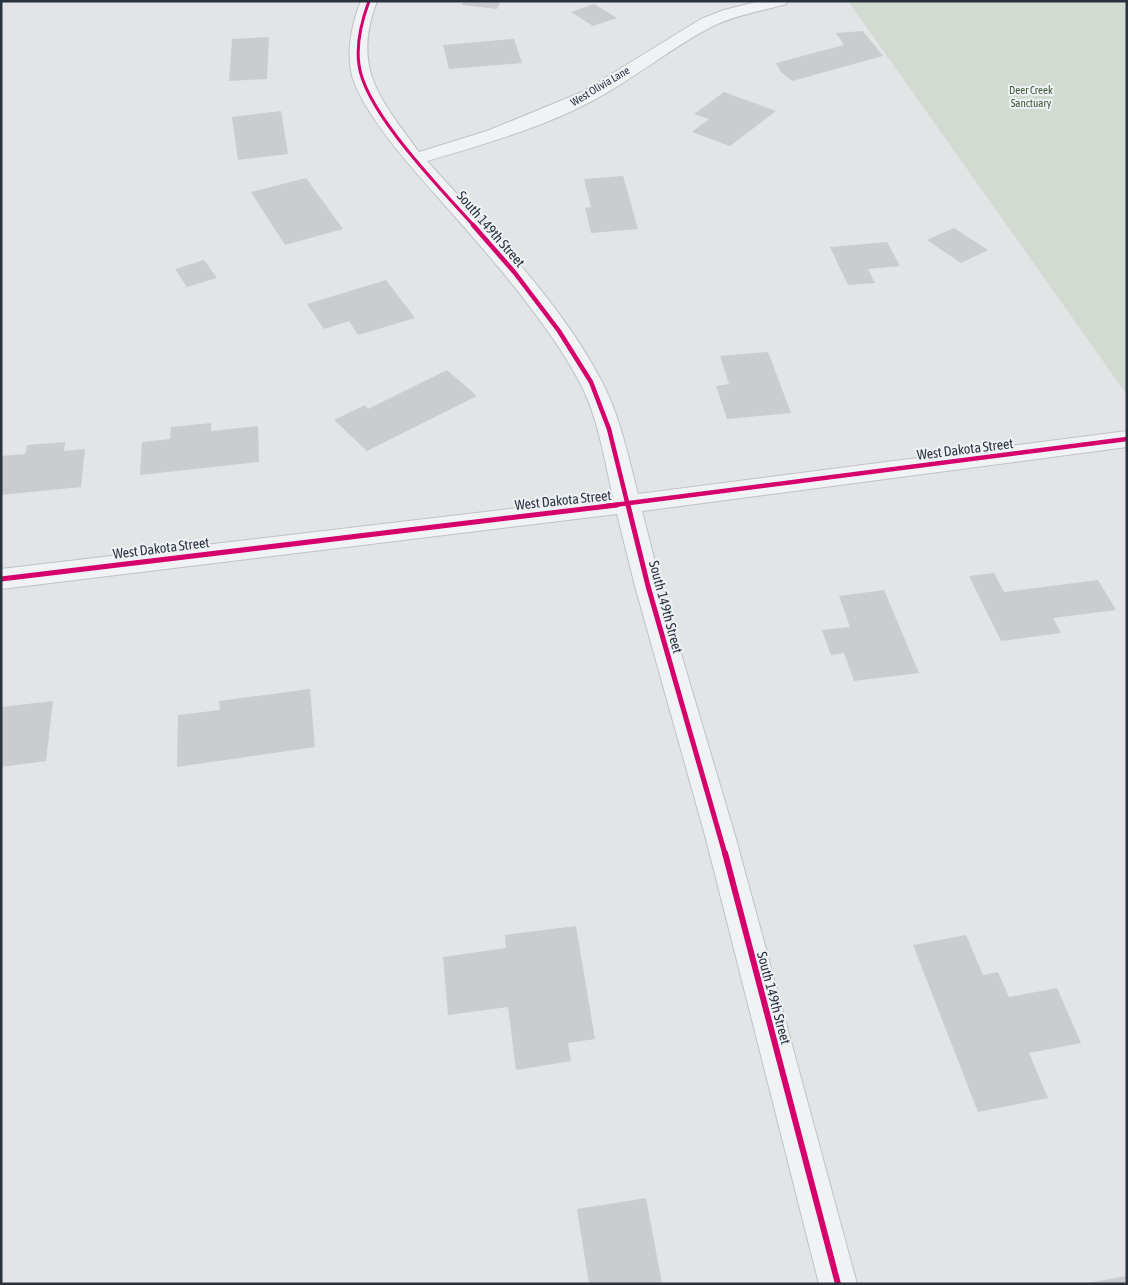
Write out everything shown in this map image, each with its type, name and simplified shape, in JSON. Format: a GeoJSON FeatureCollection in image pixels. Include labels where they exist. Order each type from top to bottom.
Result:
{"type":"FeatureCollection","features":[{"type":"Feature","properties":{"kind":"street","name":"South 149th Street"},"geometry":{"type":"LineString","coordinates":[[368,1],[358,51],[359,66],[363,82],[377,108],[415,159],[515,273],[559,331],[591,382],[609,429],[648,586],[721,839],[838,1284]]}},
{"type":"Feature","properties":{"kind":"street","name":"West Olivia Lane"},"geometry":{"type":"LineString","coordinates":[[415,159],[494,135],[553,112],[588,96],[707,23],[737,11],[780,1]]}},
{"type":"Feature","properties":{"kind":"street","name":"West Dakota Street"},"geometry":{"type":"LineString","coordinates":[[1,579],[628,504],[1127,439]]}},
{"type":"Feature","properties":{"kind":"green space","name":"Deer Creek Sanctuary"},"geometry":{"type":"Polygon","coordinates":[[[848,1],[1127,1],[1127,395],[848,1]]]}},
{"type":"Feature","properties":{"kind":"building"},"geometry":{"type":"Polygon","coordinates":[[[464,1],[501,1],[497,9],[462,5],[464,1]]]}},
{"type":"Feature","properties":{"kind":"building"},"geometry":{"type":"Polygon","coordinates":[[[594,4],[617,18],[593,26],[571,12],[594,4]]]}},
{"type":"Feature","properties":{"kind":"building"},"geometry":{"type":"Polygon","coordinates":[[[863,31],[883,56],[792,81],[781,72],[776,63],[844,45],[836,33],[863,31]]]}},
{"type":"Feature","properties":{"kind":"building"},"geometry":{"type":"Polygon","coordinates":[[[269,37],[267,79],[229,81],[232,39],[269,37]]]}},
{"type":"Feature","properties":{"kind":"building"},"geometry":{"type":"Polygon","coordinates":[[[514,39],[522,63],[449,69],[443,45],[514,39]]]}},
{"type":"Feature","properties":{"kind":"building"},"geometry":{"type":"Polygon","coordinates":[[[724,92],[776,111],[730,146],[692,132],[709,119],[694,114],[724,92]]]}},
{"type":"Feature","properties":{"kind":"building"},"geometry":{"type":"Polygon","coordinates":[[[281,111],[288,154],[238,160],[232,117],[281,111]]]}},
{"type":"Feature","properties":{"kind":"building"},"geometry":{"type":"Polygon","coordinates":[[[623,176],[638,229],[591,233],[585,208],[591,207],[584,179],[623,176]]]}},
{"type":"Feature","properties":{"kind":"building"},"geometry":{"type":"Polygon","coordinates":[[[306,178],[343,229],[285,245],[251,192],[306,178]]]}},
{"type":"Feature","properties":{"kind":"building"},"geometry":{"type":"Polygon","coordinates":[[[954,228],[988,250],[961,263],[927,240],[954,228]]]}},
{"type":"Feature","properties":{"kind":"building"},"geometry":{"type":"Polygon","coordinates":[[[887,242],[900,266],[868,269],[875,283],[848,285],[830,247],[887,242]]]}},
{"type":"Feature","properties":{"kind":"building"},"geometry":{"type":"Polygon","coordinates":[[[204,260],[217,278],[187,287],[175,269],[204,260]]]}},
{"type":"Feature","properties":{"kind":"building"},"geometry":{"type":"Polygon","coordinates":[[[386,280],[415,318],[358,335],[349,321],[324,329],[307,304],[386,280]]]}},
{"type":"Feature","properties":{"kind":"building"},"geometry":{"type":"Polygon","coordinates":[[[768,352],[791,413],[727,419],[716,386],[729,384],[720,356],[768,352]]]}},
{"type":"Feature","properties":{"kind":"building"},"geometry":{"type":"Polygon","coordinates":[[[447,370],[477,396],[367,451],[334,420],[365,405],[368,409],[447,370]]]}},
{"type":"Feature","properties":{"kind":"building"},"geometry":{"type":"Polygon","coordinates":[[[211,423],[211,431],[258,426],[259,462],[140,475],[142,442],[170,439],[171,427],[211,423]]]}},
{"type":"Feature","properties":{"kind":"building"},"geometry":{"type":"Polygon","coordinates":[[[65,442],[64,451],[85,449],[81,487],[1,495],[1,456],[25,454],[27,445],[65,442]]]}},
{"type":"Feature","properties":{"kind":"building"},"geometry":{"type":"Polygon","coordinates":[[[994,573],[1004,592],[1098,580],[1116,610],[1053,618],[1061,633],[1001,641],[969,576],[994,573]]]}},
{"type":"Feature","properties":{"kind":"building"},"geometry":{"type":"Polygon","coordinates":[[[884,590],[919,673],[854,681],[844,653],[831,655],[822,630],[850,627],[839,596],[884,590]]]}},
{"type":"Feature","properties":{"kind":"building"},"geometry":{"type":"Polygon","coordinates":[[[310,689],[315,747],[177,767],[178,715],[220,710],[219,701],[310,689]]]}},
{"type":"Feature","properties":{"kind":"building"},"geometry":{"type":"Polygon","coordinates":[[[53,701],[46,761],[1,767],[1,707],[53,701]]]}},
{"type":"Feature","properties":{"kind":"building"},"geometry":{"type":"Polygon","coordinates":[[[576,926],[595,1039],[568,1043],[571,1061],[516,1070],[508,1007],[448,1015],[443,957],[506,948],[505,935],[576,926]]]}},
{"type":"Feature","properties":{"kind":"building"},"geometry":{"type":"Polygon","coordinates":[[[966,935],[983,975],[998,972],[1009,997],[1057,988],[1081,1043],[1029,1053],[1048,1098],[978,1112],[913,945],[966,935]]]}},
{"type":"Feature","properties":{"kind":"building"},"geometry":{"type":"Polygon","coordinates":[[[646,1198],[662,1284],[589,1284],[577,1209],[646,1198]]]}},
{"type":"Feature","properties":{"kind":"building"},"geometry":{"type":"Polygon","coordinates":[[[1127,1276],[1127,1284],[1087,1284],[1087,1283],[1127,1276]]]}},
{"type":"Feature","properties":{"kind":"cycle path"},"geometry":{"type":"LineString","coordinates":[[369,1],[365,11],[358,51],[359,66],[363,82],[377,108],[415,159],[515,273],[559,331],[591,382],[609,429],[648,586],[721,839],[838,1284]]}},
{"type":"Feature","properties":{"kind":"cycle path"},"geometry":{"type":"LineString","coordinates":[[1,579],[627,504],[1127,439]]}}]}
